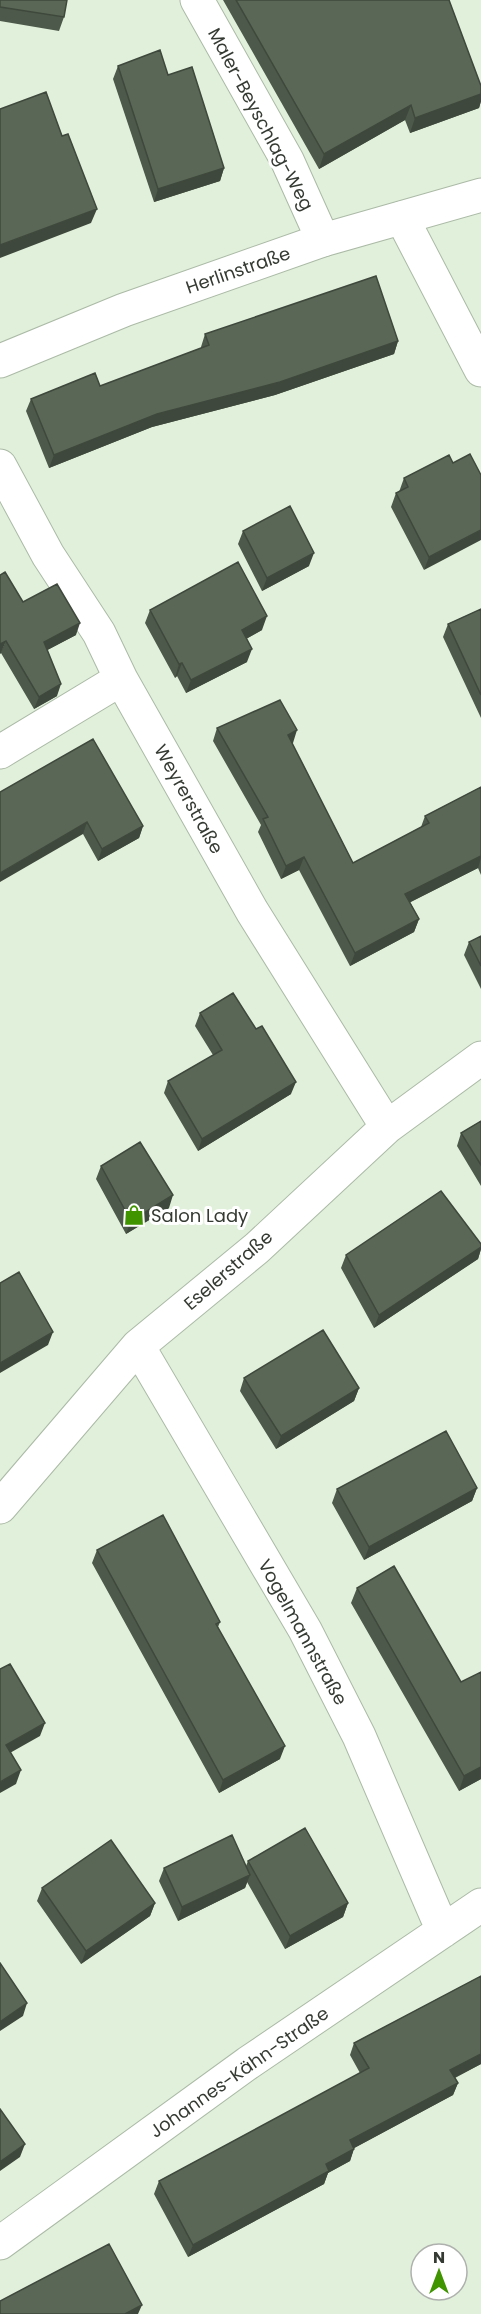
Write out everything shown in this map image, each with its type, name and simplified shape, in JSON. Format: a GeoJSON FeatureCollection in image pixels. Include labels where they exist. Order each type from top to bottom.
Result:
{"type":"FeatureCollection","features":[{"type":"Feature","properties":{"kind":"street","name":"Maler-Beyschlag-Weg"},"geometry":{"type":"LineString","coordinates":[[197,0],[287,160],[323,240]]}},
{"type":"Feature","properties":{"kind":"street","name":"Herlinstraße"},"geometry":{"type":"LineString","coordinates":[[0,361],[124,310],[323,240],[481,195]]}},
{"type":"Feature","properties":{"kind":"street"},"geometry":{"type":"LineString","coordinates":[[402,218],[481,370]]}},
{"type":"Feature","properties":{"kind":"street","name":"Weyrerstraße"},"geometry":{"type":"LineString","coordinates":[[0,466],[48,555],[99,633],[121,679],[252,910],[387,1127]]}},
{"type":"Feature","properties":{"kind":"street"},"geometry":{"type":"LineString","coordinates":[[0,752],[121,679]]}},
{"type":"Feature","properties":{"kind":"street","name":"Eselerstraße"},"geometry":{"type":"LineString","coordinates":[[0,1507],[138,1346],[257,1248],[387,1127],[481,1058]]}},
{"type":"Feature","properties":{"kind":"street","name":"Vogelmannstraße"},"geometry":{"type":"LineString","coordinates":[[138,1346],[305,1630],[359,1736],[443,1931]]}},
{"type":"Feature","properties":{"kind":"street","name":"Johannes-Kähn-Straße"},"geometry":{"type":"LineString","coordinates":[[0,2243],[248,2063],[481,1905]]}},
{"type":"Feature","properties":{"kind":"building"},"geometry":{"type":"Polygon","coordinates":[[[0,0],[67,0],[64,17],[0,7],[0,0]]]}},
{"type":"Feature","properties":{"kind":"building"},"geometry":{"type":"Polygon","coordinates":[[[236,0],[449,0],[481,86],[481,94],[415,118],[411,105],[324,154],[236,0]]]}},
{"type":"Feature","properties":{"kind":"building"},"geometry":{"type":"Polygon","coordinates":[[[160,50],[168,75],[192,67],[224,168],[158,189],[118,66],[160,50]]]}},
{"type":"Feature","properties":{"kind":"building"},"geometry":{"type":"Polygon","coordinates":[[[46,92],[62,136],[68,134],[97,209],[0,245],[0,109],[46,92]]]}},
{"type":"Feature","properties":{"kind":"building"},"geometry":{"type":"Polygon","coordinates":[[[376,276],[398,341],[280,382],[157,414],[54,455],[31,399],[95,373],[100,386],[209,345],[205,334],[376,276]]]}},
{"type":"Feature","properties":{"kind":"building"},"geometry":{"type":"Polygon","coordinates":[[[470,454],[481,475],[481,530],[429,557],[396,493],[408,487],[404,478],[449,455],[453,463],[470,454]]]}},
{"type":"Feature","properties":{"kind":"building"},"geometry":{"type":"Polygon","coordinates":[[[290,506],[314,553],[267,578],[243,531],[290,506]]]}},
{"type":"Feature","properties":{"kind":"building"},"geometry":{"type":"Polygon","coordinates":[[[238,562],[267,616],[242,630],[252,649],[191,680],[182,663],[179,664],[150,610],[238,562]]]}},
{"type":"Feature","properties":{"kind":"building"},"geometry":{"type":"Polygon","coordinates":[[[5,572],[23,602],[57,584],[80,623],[44,642],[61,684],[39,697],[6,641],[0,644],[0,575],[5,572]]]}},
{"type":"Feature","properties":{"kind":"building"},"geometry":{"type":"Polygon","coordinates":[[[481,609],[481,695],[448,624],[481,609]]]}},
{"type":"Feature","properties":{"kind":"building"},"geometry":{"type":"Polygon","coordinates":[[[280,700],[297,730],[288,735],[353,863],[429,823],[425,816],[481,787],[481,856],[405,894],[419,919],[355,953],[304,857],[286,866],[263,819],[268,817],[217,728],[280,700]]]}},
{"type":"Feature","properties":{"kind":"building"},"geometry":{"type":"Polygon","coordinates":[[[93,739],[143,826],[102,849],[87,822],[0,873],[0,792],[93,739]]]}},
{"type":"Feature","properties":{"kind":"building"},"geometry":{"type":"Polygon","coordinates":[[[481,936],[481,966],[469,942],[481,936]]]}},
{"type":"Feature","properties":{"kind":"building"},"geometry":{"type":"Polygon","coordinates":[[[233,993],[256,1029],[262,1026],[296,1082],[202,1139],[168,1081],[222,1050],[200,1013],[233,993]]]}},
{"type":"Feature","properties":{"kind":"building"},"geometry":{"type":"Polygon","coordinates":[[[481,1121],[481,1165],[461,1133],[481,1121]]]}},
{"type":"Feature","properties":{"kind":"building"},"geometry":{"type":"Polygon","coordinates":[[[140,1142],[173,1195],[131,1221],[101,1166],[140,1142]]]}},
{"type":"Feature","properties":{"kind":"building"},"geometry":{"type":"Polygon","coordinates":[[[441,1191],[481,1247],[379,1315],[346,1255],[441,1191]]]}},
{"type":"Feature","properties":{"kind":"building"},"geometry":{"type":"Polygon","coordinates":[[[19,1272],[53,1332],[0,1363],[0,1283],[19,1272]]]}},
{"type":"Feature","properties":{"kind":"building"},"geometry":{"type":"Polygon","coordinates":[[[323,1330],[359,1388],[281,1436],[244,1378],[323,1330]]]}},
{"type":"Feature","properties":{"kind":"building"},"geometry":{"type":"Polygon","coordinates":[[[446,1431],[477,1488],[369,1547],[337,1489],[446,1431]]]}},
{"type":"Feature","properties":{"kind":"building"},"geometry":{"type":"Polygon","coordinates":[[[163,1515],[220,1622],[216,1624],[285,1746],[223,1780],[97,1550],[163,1515]]]}},
{"type":"Feature","properties":{"kind":"building"},"geometry":{"type":"Polygon","coordinates":[[[394,1566],[461,1682],[481,1672],[481,1767],[464,1776],[357,1588],[394,1566]]]}},
{"type":"Feature","properties":{"kind":"building"},"geometry":{"type":"Polygon","coordinates":[[[10,1664],[45,1723],[6,1745],[21,1770],[0,1782],[0,1669],[10,1664]]]}},
{"type":"Feature","properties":{"kind":"building"},"geometry":{"type":"Polygon","coordinates":[[[305,1828],[348,1903],[290,1936],[248,1861],[305,1828]]]}},
{"type":"Feature","properties":{"kind":"building"},"geometry":{"type":"Polygon","coordinates":[[[232,1835],[250,1875],[182,1907],[164,1868],[232,1835]]]}},
{"type":"Feature","properties":{"kind":"building"},"geometry":{"type":"Polygon","coordinates":[[[111,1840],[155,1903],[86,1951],[42,1888],[111,1840]]]}},
{"type":"Feature","properties":{"kind":"building"},"geometry":{"type":"Polygon","coordinates":[[[0,1963],[27,2003],[0,2022],[0,1963]]]}},
{"type":"Feature","properties":{"kind":"building"},"geometry":{"type":"Polygon","coordinates":[[[481,1976],[481,2054],[450,2070],[458,2083],[350,2140],[354,2149],[326,2164],[329,2171],[193,2245],[159,2181],[369,2068],[354,2043],[481,1976]]]}},
{"type":"Feature","properties":{"kind":"building"},"geometry":{"type":"Polygon","coordinates":[[[0,2109],[25,2144],[0,2162],[0,2109]]]}},
{"type":"Feature","properties":{"kind":"building"},"geometry":{"type":"Polygon","coordinates":[[[109,2244],[142,2305],[125,2314],[0,2314],[0,2301],[109,2244]]]}},
{"type":"Feature","properties":{"kind":"place","name":"Salon Lady"},"geometry":{"type":"Point","coordinates":[134,1215]}}]}
